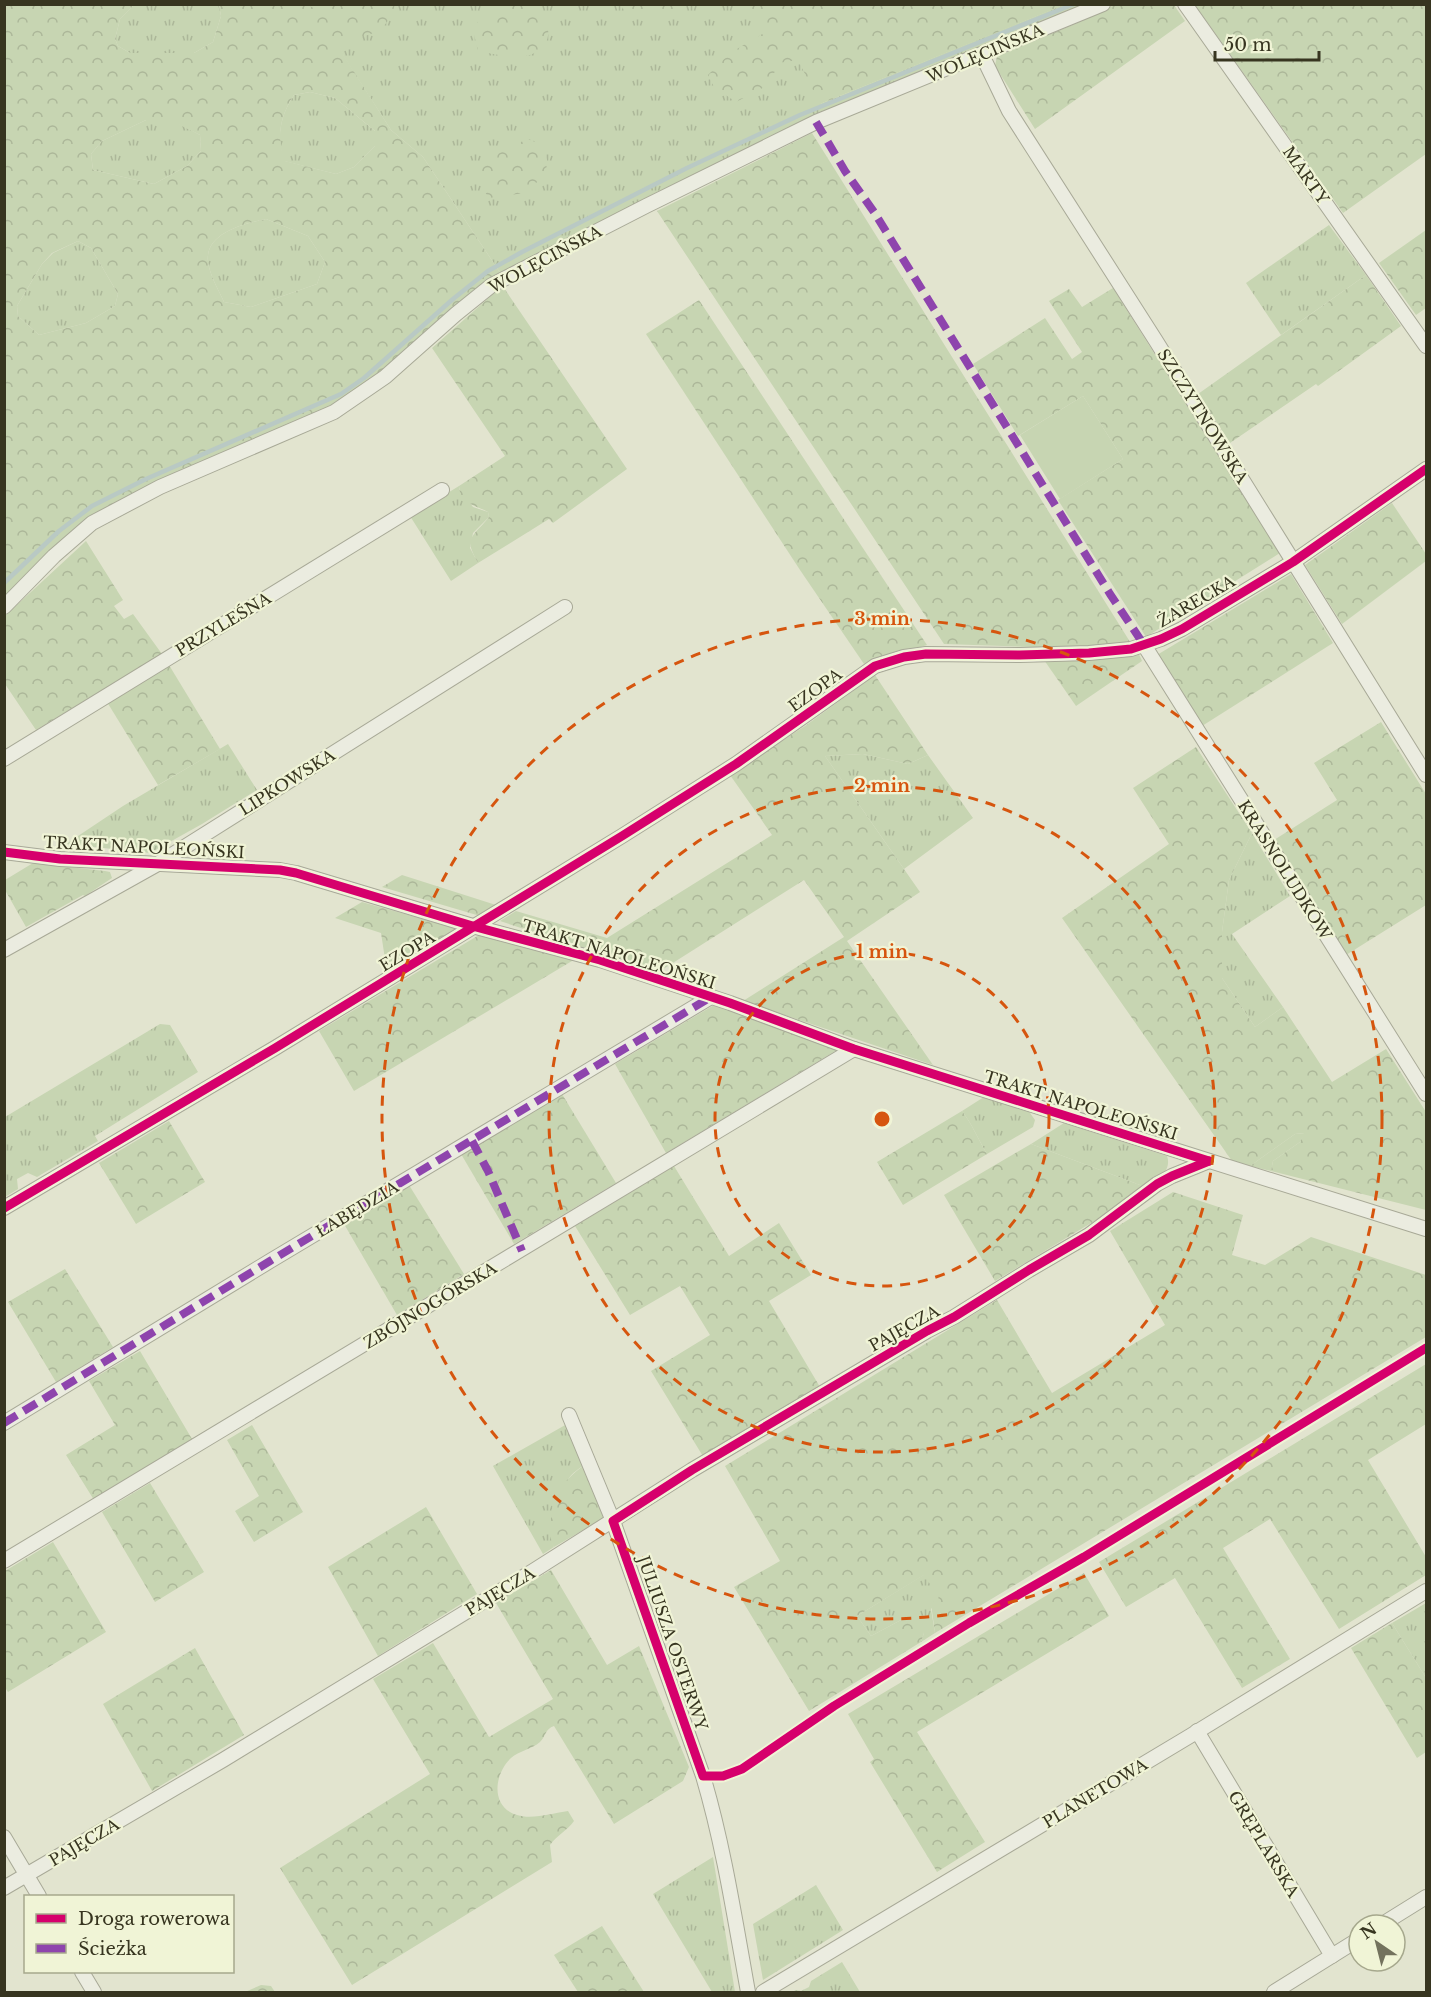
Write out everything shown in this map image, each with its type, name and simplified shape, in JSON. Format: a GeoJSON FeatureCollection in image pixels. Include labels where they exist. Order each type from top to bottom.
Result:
{"type":"FeatureCollection","features":[{"type":"Feature","properties":{"kind":"street","name":"WOLĘCIŃSKA"},"geometry":{"type":"LineString","coordinates":[[4,607],[54,556],[92,524],[160,487],[334,412],[385,377],[492,285],[816,122],[1103,4]]}},
{"type":"Feature","properties":{"kind":"street","name":"MARTY"},"geometry":{"type":"LineString","coordinates":[[1185,4],[1426,346]]}},
{"type":"Feature","properties":{"kind":"street","name":"SZCZYTNOWSKA"},"geometry":{"type":"LineString","coordinates":[[982,55],[1009,111],[1156,341],[1426,775]]}},
{"type":"Feature","properties":{"kind":"street","name":"ŻARECKA"},"geometry":{"type":"LineString","coordinates":[[875,666],[904,657],[926,654],[1077,653],[1122,650],[1144,645],[1182,629],[1293,562],[1426,469]]}},
{"type":"Feature","properties":{"kind":"street","name":"PRZYLEŚNA"},"geometry":{"type":"LineString","coordinates":[[4,759],[442,490]]}},
{"type":"Feature","properties":{"kind":"street","name":"LIPKOWSKA"},"geometry":{"type":"LineString","coordinates":[[4,950],[156,865],[565,607]]}},
{"type":"Feature","properties":{"kind":"street","name":"KRASNOLUDKÓW"},"geometry":{"type":"LineString","coordinates":[[1144,645],[1426,1094]]}},
{"type":"Feature","properties":{"kind":"street","name":"EZOPA"},"geometry":{"type":"LineString","coordinates":[[4,1208],[476,927],[736,764],[875,666]]}},
{"type":"Feature","properties":{"kind":"street","name":"TRAKT NAPOLEOŃSKI"},"geometry":{"type":"LineString","coordinates":[[4,852],[60,859],[280,870],[476,927],[600,960],[855,1049],[1426,1229]]}},
{"type":"Feature","properties":{"kind":"street","name":"ŁABĘDZIA"},"geometry":{"type":"LineString","coordinates":[[4,1423],[711,997]]}},
{"type":"Feature","properties":{"kind":"street","name":"ZBÓJNOGÓRSKA"},"geometry":{"type":"LineString","coordinates":[[4,1561],[855,1049]]}},
{"type":"Feature","properties":{"kind":"street","name":"PAJĘCZA"},"geometry":{"type":"LineString","coordinates":[[4,1888],[223,1760],[729,1448],[954,1317],[1089,1235],[1157,1185],[1172,1176],[1209,1161]]}},
{"type":"Feature","properties":{"kind":"street","name":"JULIUSZA OSTERWY"},"geometry":{"type":"LineString","coordinates":[[569,1415],[614,1521],[713,1809],[748,1992]]}},
{"type":"Feature","properties":{"kind":"street","name":"PLANETOWA"},"geometry":{"type":"LineString","coordinates":[[763,1992],[1426,1591]]}},
{"type":"Feature","properties":{"kind":"street","name":"GRĘPLARSKA"},"geometry":{"type":"LineString","coordinates":[[1197,1731],[1332,1956]]}},
{"type":"Feature","properties":{"kind":"street"},"geometry":{"type":"LineString","coordinates":[[4,1837],[38,1895]]}},
{"type":"Feature","properties":{"kind":"street"},"geometry":{"type":"LineString","coordinates":[[1400,1913],[1426,1897]]}},
{"type":"Feature","properties":{"kind":"street"},"geometry":{"type":"LineString","coordinates":[[1274,1992],[1347,1947]]}},
{"type":"Feature","properties":{"kind":"street"},"geometry":{"type":"LineString","coordinates":[[83,1973],[94,1992]]}},
{"type":"Feature","properties":{"kind":"green space"},"geometry":{"type":"Polygon","coordinates":[[[299,4],[321,9],[321,5],[395,5],[386,24],[373,33],[357,37],[337,37],[344,56],[391,130],[423,157],[501,274],[391,366],[333,409],[180,473],[41,561],[5,596],[5,5],[134,5],[120,19],[115,39],[118,46],[130,53],[194,53],[213,42],[221,16],[219,5],[299,4]],[[310,92],[294,95],[285,111],[281,127],[281,144],[285,161],[336,174],[354,167],[375,146],[375,131],[335,98],[310,92]],[[146,120],[102,141],[91,154],[93,170],[154,184],[187,166],[201,151],[200,135],[170,120],[146,120]],[[266,219],[226,232],[211,246],[208,256],[209,267],[224,302],[251,307],[317,284],[325,262],[308,236],[266,219]],[[78,241],[52,253],[42,264],[17,306],[18,316],[39,335],[86,323],[115,306],[118,294],[91,248],[78,241]]]}},
{"type":"Feature","properties":{"kind":"green space"},"geometry":{"type":"Polygon","coordinates":[[[134,5],[219,5],[221,16],[213,42],[194,53],[130,53],[118,46],[115,39],[120,19],[134,5]]]}},
{"type":"Feature","properties":{"kind":"green space"},"geometry":{"type":"Polygon","coordinates":[[[299,5],[966,5],[820,104],[1063,5],[1087,5],[823,112],[653,194],[580,235],[501,274],[423,157],[391,130],[344,57],[336,37],[299,5]]]}},
{"type":"Feature","properties":{"kind":"green space"},"geometry":{"type":"Polygon","coordinates":[[[503,5],[533,5],[548,21],[548,38],[541,48],[534,53],[516,57],[478,51],[473,30],[483,13],[503,5]]]}},
{"type":"Feature","properties":{"kind":"green space"},"geometry":{"type":"Polygon","coordinates":[[[621,5],[683,5],[667,14],[625,12],[621,5]]]}},
{"type":"Feature","properties":{"kind":"green space"},"geometry":{"type":"Polygon","coordinates":[[[745,5],[1064,5],[820,104],[798,60],[778,63],[770,84],[736,102],[714,87],[708,75],[730,53],[771,29],[745,5]]]}},
{"type":"Feature","properties":{"kind":"green space"},"geometry":{"type":"Polygon","coordinates":[[[1114,5],[1174,5],[1185,21],[1035,129],[995,66],[997,56],[1075,24],[1114,5]]]}},
{"type":"Feature","properties":{"kind":"green space"},"geometry":{"type":"Polygon","coordinates":[[[1195,5],[1426,5],[1426,154],[1343,213],[1195,5]]]}},
{"type":"Feature","properties":{"kind":"green space"},"geometry":{"type":"Polygon","coordinates":[[[310,92],[335,98],[375,131],[375,146],[354,167],[336,174],[284,161],[280,135],[285,111],[294,95],[310,92]]]}},
{"type":"Feature","properties":{"kind":"green space"},"geometry":{"type":"Polygon","coordinates":[[[170,119],[200,135],[201,151],[187,166],[154,184],[93,170],[91,154],[102,141],[146,120],[170,119]]]}},
{"type":"Feature","properties":{"kind":"green space"},"geometry":{"type":"Polygon","coordinates":[[[812,133],[1132,645],[1038,652],[1034,647],[944,644],[657,211],[812,133]]]}},
{"type":"Feature","properties":{"kind":"green space"},"geometry":{"type":"Polygon","coordinates":[[[527,139],[541,144],[547,160],[546,174],[525,193],[489,198],[481,186],[481,169],[491,157],[527,139]]]}},
{"type":"Feature","properties":{"kind":"green space"},"geometry":{"type":"Polygon","coordinates":[[[266,219],[308,236],[325,262],[317,284],[251,307],[224,302],[209,267],[208,256],[211,246],[226,232],[266,219]]]}},
{"type":"Feature","properties":{"kind":"green space"},"geometry":{"type":"Polygon","coordinates":[[[1329,225],[1366,275],[1281,335],[1246,283],[1329,225]]]}},
{"type":"Feature","properties":{"kind":"green space"},"geometry":{"type":"Polygon","coordinates":[[[1426,230],[1426,308],[1416,315],[1379,263],[1426,230]]]}},
{"type":"Feature","properties":{"kind":"green space"},"geometry":{"type":"Polygon","coordinates":[[[78,241],[91,248],[118,294],[115,306],[86,323],[39,335],[18,316],[17,306],[42,264],[53,253],[78,241]]]}},
{"type":"Feature","properties":{"kind":"green space"},"geometry":{"type":"Polygon","coordinates":[[[1366,275],[1401,326],[1318,386],[1316,384],[1230,443],[1198,394],[1366,275]]]}},
{"type":"Feature","properties":{"kind":"green space"},"geometry":{"type":"Polygon","coordinates":[[[504,288],[627,469],[553,523],[549,519],[478,563],[470,543],[474,534],[489,517],[488,512],[465,500],[459,486],[505,456],[432,348],[493,294],[504,288]]]}},
{"type":"Feature","properties":{"kind":"green space"},"geometry":{"type":"Polygon","coordinates":[[[1113,288],[1280,553],[1146,637],[1058,500],[1123,459],[1083,396],[1018,436],[973,364],[1045,318],[1072,359],[1082,352],[1049,301],[1069,289],[1082,307],[1113,288]]]}},
{"type":"Feature","properties":{"kind":"green space"},"geometry":{"type":"Polygon","coordinates":[[[699,300],[927,645],[864,664],[800,570],[646,334],[699,300]]]}},
{"type":"Feature","properties":{"kind":"green space"},"geometry":{"type":"Polygon","coordinates":[[[1083,396],[1123,459],[1060,499],[1020,435],[1083,396]]]}},
{"type":"Feature","properties":{"kind":"green space"},"geometry":{"type":"Polygon","coordinates":[[[459,486],[473,507],[488,512],[489,517],[473,533],[470,548],[478,563],[451,581],[410,516],[459,486]]]}},
{"type":"Feature","properties":{"kind":"green space"},"geometry":{"type":"Polygon","coordinates":[[[1392,503],[1426,554],[1426,561],[1342,624],[1305,565],[1392,503]]]}},
{"type":"Feature","properties":{"kind":"green space"},"geometry":{"type":"Polygon","coordinates":[[[86,541],[123,600],[114,606],[124,619],[133,614],[162,654],[36,730],[5,684],[5,616],[86,541]]]}},
{"type":"Feature","properties":{"kind":"green space"},"geometry":{"type":"Polygon","coordinates":[[[1291,574],[1333,643],[1202,726],[1157,655],[1291,574]]]}},
{"type":"Feature","properties":{"kind":"green space"},"geometry":{"type":"Polygon","coordinates":[[[1138,652],[1142,661],[1076,706],[1044,660],[1138,652]]]}},
{"type":"Feature","properties":{"kind":"green space"},"geometry":{"type":"Polygon","coordinates":[[[169,665],[220,749],[158,785],[107,702],[169,665]]]}},
{"type":"Feature","properties":{"kind":"green space"},"geometry":{"type":"Polygon","coordinates":[[[875,675],[928,755],[908,764],[863,754],[825,756],[920,892],[847,941],[933,1065],[743,1001],[844,937],[804,880],[657,973],[500,921],[516,911],[607,938],[772,835],[730,775],[805,726],[875,675]]]}},
{"type":"Feature","properties":{"kind":"green space"},"geometry":{"type":"Polygon","coordinates":[[[1381,722],[1426,794],[1426,905],[1346,955],[1274,840],[1337,800],[1314,763],[1381,722]]]}},
{"type":"Feature","properties":{"kind":"green space"},"geometry":{"type":"Polygon","coordinates":[[[228,744],[257,790],[202,824],[150,853],[66,844],[123,806],[228,744]]]}},
{"type":"Feature","properties":{"kind":"green space"},"geometry":{"type":"Polygon","coordinates":[[[1196,747],[1252,833],[1229,880],[1222,932],[1222,978],[1255,1027],[1283,1007],[1332,1082],[1386,1049],[1426,1112],[1426,1210],[1271,1171],[1273,1161],[1300,1142],[1304,1133],[1295,1134],[1250,1166],[1232,1161],[1062,918],[1169,844],[1133,788],[1196,747]]]}},
{"type":"Feature","properties":{"kind":"green space"},"geometry":{"type":"Polygon","coordinates":[[[863,754],[908,764],[928,755],[973,818],[904,869],[825,756],[863,754]]]}},
{"type":"Feature","properties":{"kind":"green space"},"geometry":{"type":"Polygon","coordinates":[[[1252,833],[1290,896],[1232,934],[1283,1007],[1255,1027],[1222,978],[1222,932],[1229,880],[1252,833]]]}},
{"type":"Feature","properties":{"kind":"green space"},"geometry":{"type":"Polygon","coordinates":[[[33,863],[105,871],[110,872],[112,878],[85,896],[83,895],[26,927],[5,890],[5,880],[33,863]]]}},
{"type":"Feature","properties":{"kind":"green space"},"geometry":{"type":"Polygon","coordinates":[[[402,875],[496,905],[480,916],[382,887],[402,875]]]}},
{"type":"Feature","properties":{"kind":"green space"},"geometry":{"type":"Polygon","coordinates":[[[362,902],[458,929],[387,972],[381,933],[335,918],[362,902]]]}},
{"type":"Feature","properties":{"kind":"green space"},"geometry":{"type":"Polygon","coordinates":[[[479,935],[577,958],[354,1091],[319,1031],[479,935]]]}},
{"type":"Feature","properties":{"kind":"green space"},"geometry":{"type":"Polygon","coordinates":[[[714,1005],[842,1047],[666,1153],[615,1064],[714,1005]]]}},
{"type":"Feature","properties":{"kind":"green space"},"geometry":{"type":"Polygon","coordinates":[[[160,1024],[170,1025],[198,1072],[95,1136],[98,1141],[37,1177],[28,1173],[17,1179],[18,1189],[5,1197],[5,1117],[160,1024]]]}},
{"type":"Feature","properties":{"kind":"green space"},"geometry":{"type":"Polygon","coordinates":[[[562,1094],[616,1183],[514,1244],[461,1154],[562,1094]]]}},
{"type":"Feature","properties":{"kind":"green space"},"geometry":{"type":"Polygon","coordinates":[[[987,1095],[1028,1110],[1035,1120],[1033,1127],[987,1154],[962,1111],[987,1095]]]}},
{"type":"Feature","properties":{"kind":"green space"},"geometry":{"type":"Polygon","coordinates":[[[962,1111],[987,1154],[903,1205],[877,1162],[962,1111]]]}},
{"type":"Feature","properties":{"kind":"green space"},"geometry":{"type":"Polygon","coordinates":[[[169,1121],[205,1182],[136,1224],[99,1163],[169,1121]]]}},
{"type":"Feature","properties":{"kind":"green space"},"geometry":{"type":"Polygon","coordinates":[[[1064,1123],[1167,1156],[1165,1173],[1141,1193],[1140,1185],[1031,1144],[1064,1123]]]}},
{"type":"Feature","properties":{"kind":"green space"},"geometry":{"type":"Polygon","coordinates":[[[1305,1133],[1300,1142],[1273,1161],[1271,1171],[1250,1166],[1295,1134],[1305,1133]]]}},
{"type":"Feature","properties":{"kind":"green space"},"geometry":{"type":"Polygon","coordinates":[[[1031,1144],[1140,1185],[1141,1193],[995,1281],[944,1195],[1031,1144]]]}},
{"type":"Feature","properties":{"kind":"green space"},"geometry":{"type":"Polygon","coordinates":[[[674,1166],[729,1256],[779,1223],[811,1275],[769,1301],[820,1387],[704,1458],[651,1371],[710,1335],[680,1286],[630,1315],[575,1226],[674,1166]]]}},
{"type":"Feature","properties":{"kind":"green space"},"geometry":{"type":"Polygon","coordinates":[[[409,1185],[464,1274],[397,1315],[344,1224],[409,1185]]]}},
{"type":"Feature","properties":{"kind":"green space"},"geometry":{"type":"Polygon","coordinates":[[[1173,1192],[1243,1215],[1232,1255],[1265,1265],[1311,1237],[1426,1275],[1426,1337],[935,1633],[931,1604],[939,1598],[924,1575],[857,1616],[871,1636],[911,1617],[921,1621],[924,1633],[921,1642],[809,1711],[734,1587],[780,1561],[725,1466],[997,1300],[1052,1393],[1165,1325],[1110,1231],[1173,1192]]]}},
{"type":"Feature","properties":{"kind":"green space"},"geometry":{"type":"Polygon","coordinates":[[[65,1269],[113,1347],[56,1382],[8,1302],[65,1269]]]}},
{"type":"Feature","properties":{"kind":"green space"},"geometry":{"type":"Polygon","coordinates":[[[140,1351],[192,1439],[94,1500],[66,1455],[115,1425],[89,1381],[140,1351]]]}},
{"type":"Feature","properties":{"kind":"green space"},"geometry":{"type":"Polygon","coordinates":[[[1426,1364],[1426,1424],[1368,1460],[1426,1557],[1426,1575],[1339,1629],[1270,1519],[1223,1548],[1290,1659],[1242,1688],[1175,1578],[1126,1607],[1099,1562],[1426,1364]]]}},
{"type":"Feature","properties":{"kind":"green space"},"geometry":{"type":"Polygon","coordinates":[[[567,1424],[584,1465],[569,1478],[554,1523],[552,1541],[554,1547],[543,1554],[493,1466],[567,1424]]]}},
{"type":"Feature","properties":{"kind":"green space"},"geometry":{"type":"Polygon","coordinates":[[[252,1425],[303,1512],[254,1542],[235,1511],[259,1496],[227,1440],[252,1425]]]}},
{"type":"Feature","properties":{"kind":"green space"},"geometry":{"type":"Polygon","coordinates":[[[584,1465],[607,1516],[554,1547],[551,1541],[551,1518],[554,1500],[562,1485],[584,1465]]]}},
{"type":"Feature","properties":{"kind":"green space"},"geometry":{"type":"Polygon","coordinates":[[[150,1483],[204,1572],[155,1602],[102,1512],[150,1483]]]}},
{"type":"Feature","properties":{"kind":"green space"},"geometry":{"type":"Polygon","coordinates":[[[426,1507],[477,1594],[378,1656],[328,1567],[426,1507]]]}},
{"type":"Feature","properties":{"kind":"green space"},"geometry":{"type":"Polygon","coordinates":[[[53,1542],[106,1632],[8,1692],[4,1686],[5,1571],[53,1542]]]}},
{"type":"Feature","properties":{"kind":"green space"},"geometry":{"type":"Polygon","coordinates":[[[551,1570],[607,1665],[639,1646],[689,1767],[683,1781],[614,1824],[554,1726],[551,1727],[540,1742],[511,1758],[505,1765],[498,1781],[498,1790],[502,1805],[517,1815],[536,1816],[568,1811],[574,1821],[550,1845],[552,1862],[352,1985],[280,1868],[430,1774],[373,1679],[433,1643],[489,1737],[553,1699],[496,1603],[551,1570]]]}},
{"type":"Feature","properties":{"kind":"green space"},"geometry":{"type":"Polygon","coordinates":[[[1084,1573],[1109,1616],[917,1732],[985,1842],[937,1872],[870,1762],[874,1759],[848,1714],[1084,1573]]]}},
{"type":"Feature","properties":{"kind":"green space"},"geometry":{"type":"Polygon","coordinates":[[[925,1574],[940,1598],[931,1609],[935,1633],[921,1642],[924,1633],[901,1620],[871,1636],[857,1616],[925,1574]]]}},
{"type":"Feature","properties":{"kind":"green space"},"geometry":{"type":"Polygon","coordinates":[[[1426,1603],[1426,1678],[1392,1623],[1426,1603]]]}},
{"type":"Feature","properties":{"kind":"green space"},"geometry":{"type":"Polygon","coordinates":[[[1392,1623],[1426,1678],[1426,1752],[1417,1758],[1351,1648],[1392,1623]]]}},
{"type":"Feature","properties":{"kind":"green space"},"geometry":{"type":"Polygon","coordinates":[[[195,1648],[244,1735],[152,1791],[103,1704],[195,1648]]]}},
{"type":"Feature","properties":{"kind":"green space"},"geometry":{"type":"Polygon","coordinates":[[[713,1857],[735,1992],[712,1992],[653,1894],[713,1857]]]}},
{"type":"Feature","properties":{"kind":"green space"},"geometry":{"type":"Polygon","coordinates":[[[816,1885],[843,1930],[763,1980],[753,1924],[816,1885]]]}},
{"type":"Feature","properties":{"kind":"green space"},"geometry":{"type":"Polygon","coordinates":[[[602,1926],[644,1992],[578,1992],[554,1955],[602,1926]]]}},
{"type":"Feature","properties":{"kind":"green space"},"geometry":{"type":"Polygon","coordinates":[[[842,1962],[860,1992],[792,1992],[809,1987],[811,1981],[842,1962]]]}},
{"type":"Feature","properties":{"kind":"green space"},"geometry":{"type":"Polygon","coordinates":[[[261,1985],[271,1986],[275,1992],[245,1992],[261,1985]]]}},
{"type":"Feature","properties":{"kind":"waterway"},"geometry":{"type":"LineString","coordinates":[[4,583],[59,531],[92,506],[146,479],[341,394],[364,378],[488,271],[522,252],[687,168],[800,115],[1074,4]]}},
{"type":"Feature","properties":{"kind":"marked path"},"geometry":{"type":"LineString","coordinates":[[816,122],[1144,645]]}},
{"type":"Feature","properties":{"kind":"marked path"},"geometry":{"type":"LineString","coordinates":[[4,1423],[711,997]]}},
{"type":"Feature","properties":{"kind":"marked path"},"geometry":{"type":"LineString","coordinates":[[472,1141],[488,1171],[522,1251]]}},
{"type":"Feature","properties":{"kind":"cycle path"},"geometry":{"type":"LineString","coordinates":[[4,1208],[275,1048],[622,836],[736,764],[875,666],[904,657],[926,654],[1089,653],[1131,649],[1161,639],[1182,629],[1293,562],[1426,469]]}},
{"type":"Feature","properties":{"kind":"cycle path"},"geometry":{"type":"LineString","coordinates":[[4,852],[60,859],[280,870],[296,873],[476,927],[600,960],[730,1003],[854,1049],[1209,1161]]}},
{"type":"Feature","properties":{"kind":"cycle path"},"geometry":{"type":"LineString","coordinates":[[1209,1161],[1157,1184],[1089,1235],[692,1470],[613,1521],[703,1776],[723,1776],[742,1769],[834,1706],[969,1623],[1084,1557],[1426,1348]]}}]}
